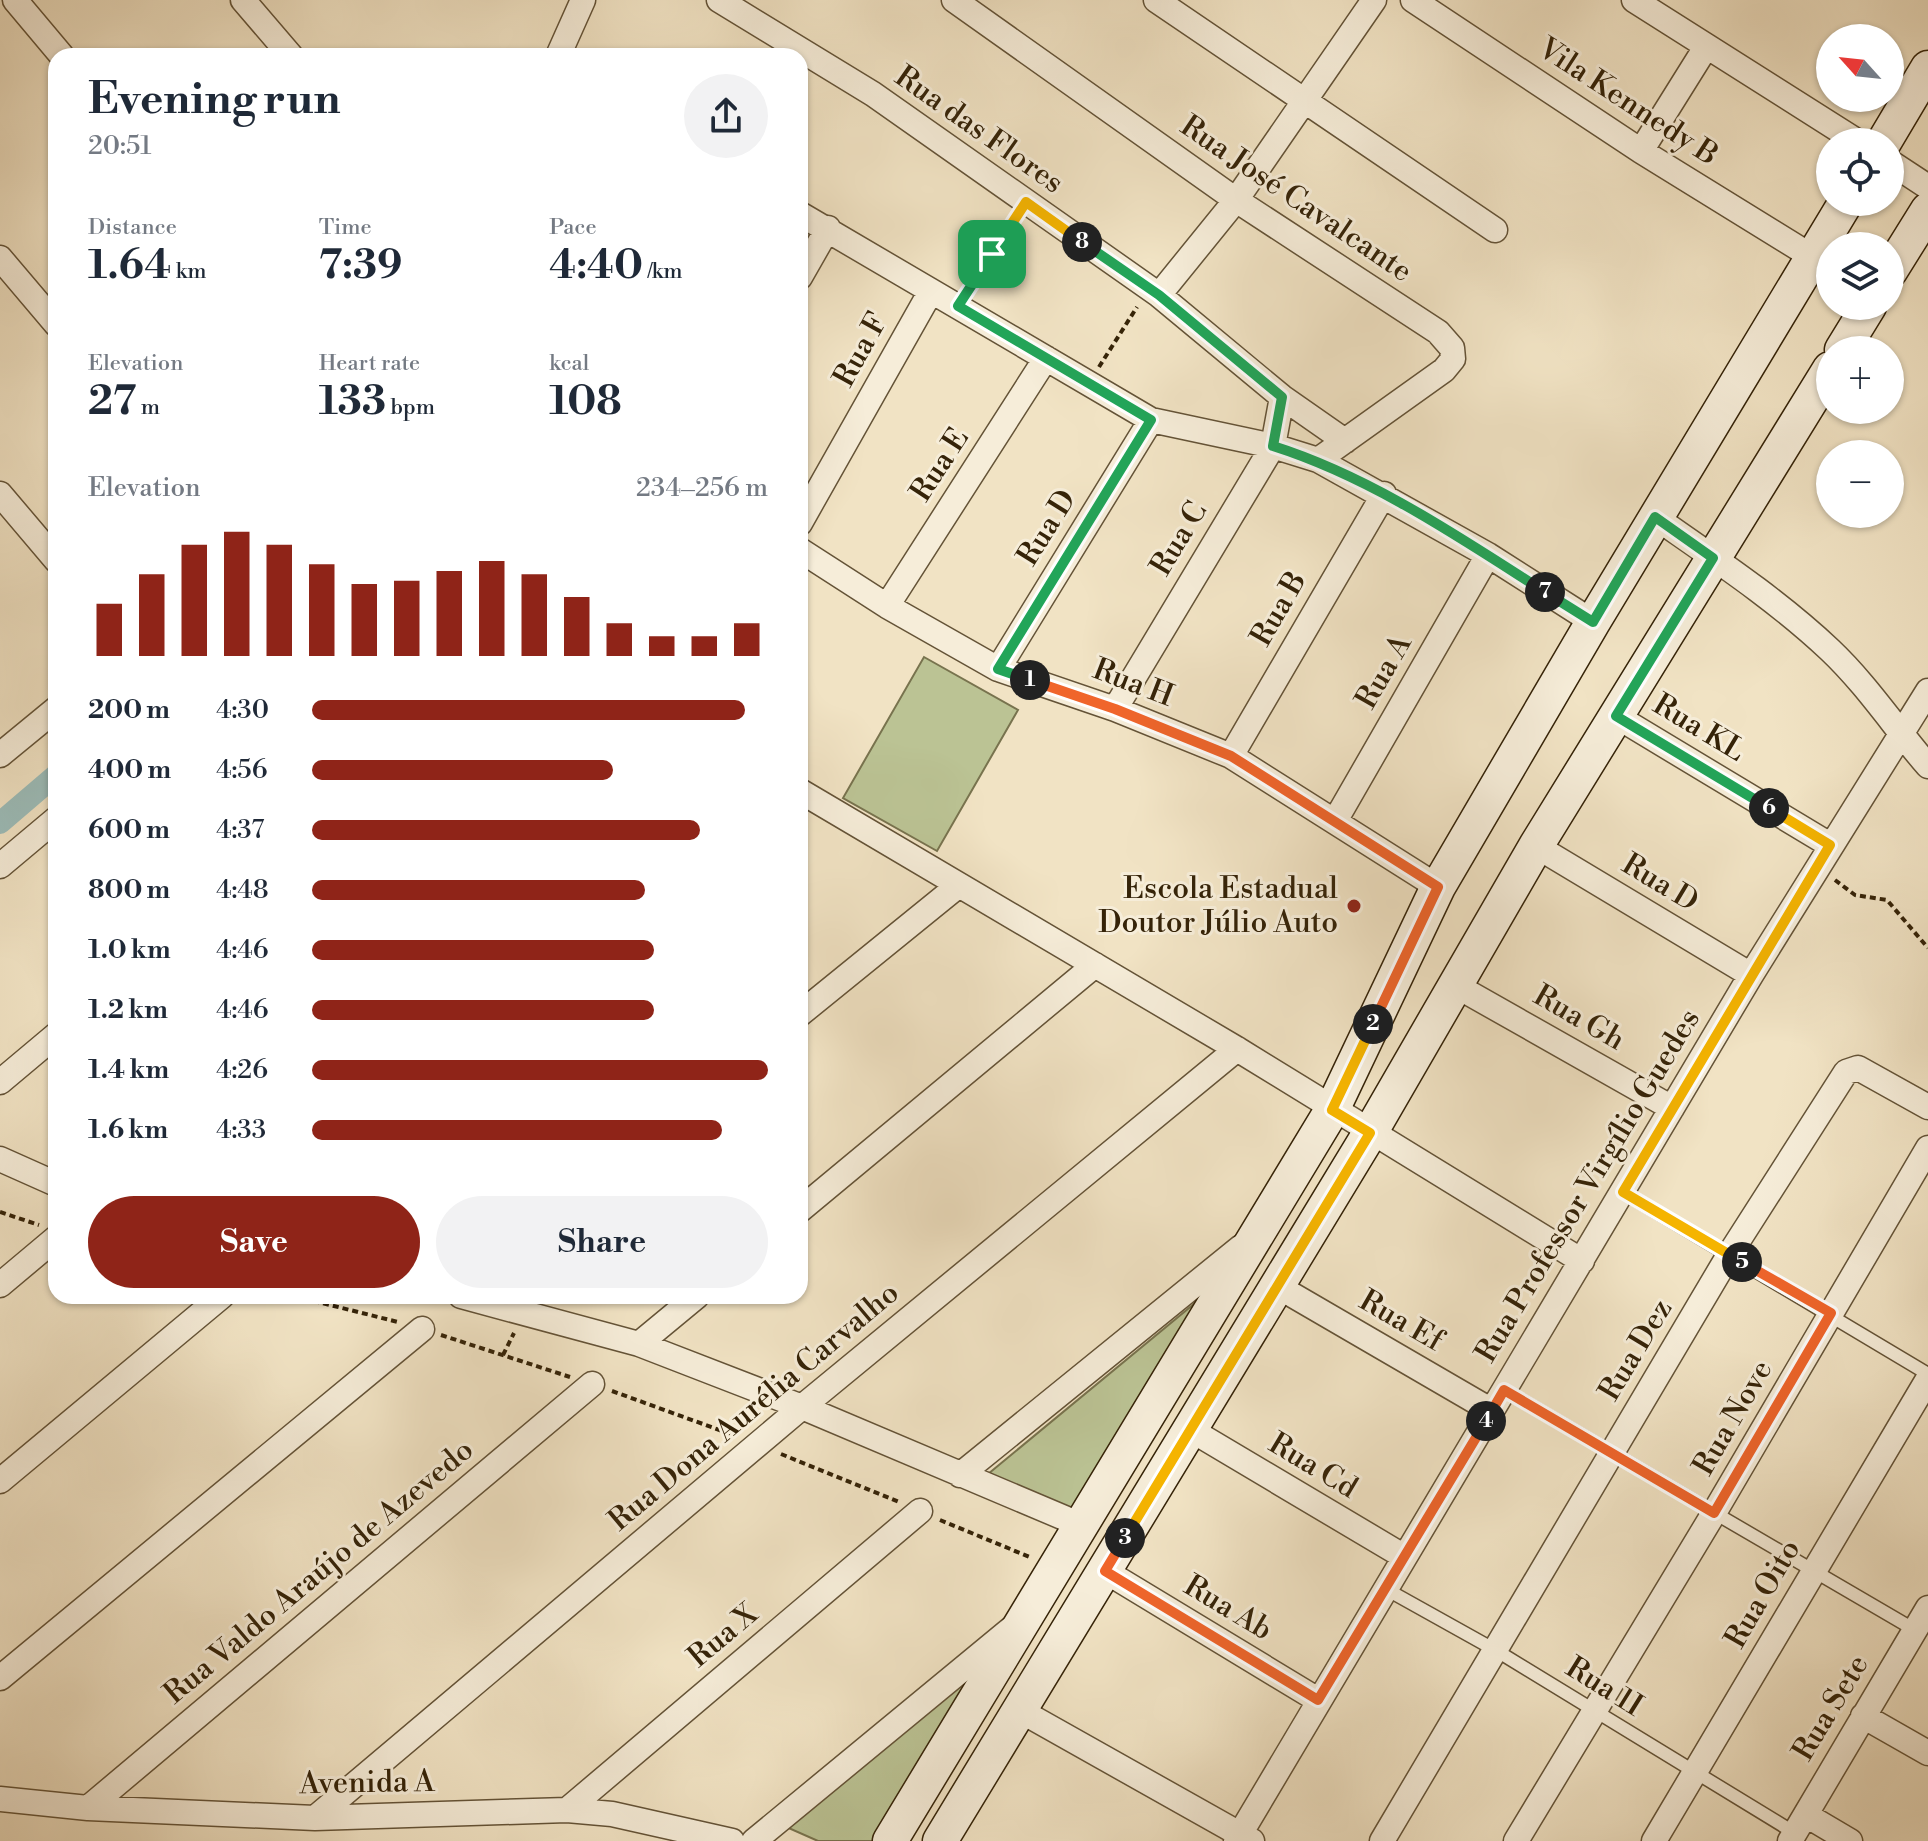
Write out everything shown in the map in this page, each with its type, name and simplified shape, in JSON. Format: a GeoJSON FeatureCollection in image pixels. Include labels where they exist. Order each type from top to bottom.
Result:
{"type":"FeatureCollection","features":[{"type":"Feature","properties":{"kind":"street"},"geometry":{"type":"LineString","coordinates":[[15,0],[55,48]]}},
{"type":"Feature","properties":{"kind":"street"},"geometry":{"type":"LineString","coordinates":[[566,48],[583,0]]}},
{"type":"Feature","properties":{"kind":"street","name":"Rua das Flores"},"geometry":{"type":"LineString","coordinates":[[719,0],[798,48]]}},
{"type":"Feature","properties":{"kind":"street","name":"Rua José Cavalcante"},"geometry":{"type":"LineString","coordinates":[[954,0],[1236,200],[1438,332],[1452,348],[1453,359],[1444,370],[1318,460]]}},
{"type":"Feature","properties":{"kind":"street"},"geometry":{"type":"LineString","coordinates":[[1156,0],[1495,230]]}},
{"type":"Feature","properties":{"kind":"street"},"geometry":{"type":"LineString","coordinates":[[1154,292],[1236,200],[1374,0]]}},
{"type":"Feature","properties":{"kind":"street","name":"Vila Kennedy B"},"geometry":{"type":"LineString","coordinates":[[1413,0],[1641,151],[1811,256]]}},
{"type":"Feature","properties":{"kind":"street"},"geometry":{"type":"LineString","coordinates":[[1634,0],[1836,128]]}},
{"type":"Feature","properties":{"kind":"street"},"geometry":{"type":"LineString","coordinates":[[251,3],[285,48]]}},
{"type":"Feature","properties":{"kind":"street"},"geometry":{"type":"LineString","coordinates":[[1641,151],[1706,47]]}},
{"type":"Feature","properties":{"kind":"street","name":"Rua das Flores"},"geometry":{"type":"LineString","coordinates":[[808,54],[873,94],[1154,292],[1282,397],[1345,441]]}},
{"type":"Feature","properties":{"kind":"street"},"geometry":{"type":"LineString","coordinates":[[1892,128],[1928,68]]}},
{"type":"Feature","properties":{"kind":"street"},"geometry":{"type":"LineString","coordinates":[[1904,171],[1928,187]]}},
{"type":"Feature","properties":{"kind":"street"},"geometry":{"type":"LineString","coordinates":[[1904,249],[1928,210]]}},
{"type":"Feature","properties":{"kind":"street"},"geometry":{"type":"LineString","coordinates":[[890,1841],[1332,1110],[1438,887],[1655,517],[1837,216]]}},
{"type":"Feature","properties":{"kind":"street"},"geometry":{"type":"LineString","coordinates":[[808,218],[1151,420],[1273,446],[1318,460],[1384,494],[1488,555],[1593,622]]}},
{"type":"Feature","properties":{"kind":"street"},"geometry":{"type":"LineString","coordinates":[[808,263],[828,228]]}},
{"type":"Feature","properties":{"kind":"street"},"geometry":{"type":"LineString","coordinates":[[0,258],[48,315]]}},
{"type":"Feature","properties":{"kind":"street","name":"Rua F"},"geometry":{"type":"LineString","coordinates":[[808,509],[931,291]]}},
{"type":"Feature","properties":{"kind":"street","name":"Rua E"},"geometry":{"type":"LineString","coordinates":[[887,606],[1046,358]]}},
{"type":"Feature","properties":{"kind":"street"},"geometry":{"type":"LineString","coordinates":[[940,1841],[1370,1133],[1453,984],[1536,846],[1816,392]]}},
{"type":"Feature","properties":{"kind":"street","name":"Rua C"},"geometry":{"type":"LineString","coordinates":[[1115,709],[1273,446],[1282,397]]}},
{"type":"Feature","properties":{"kind":"street","name":"Rua D"},"geometry":{"type":"LineString","coordinates":[[998,669],[1151,420]]}},
{"type":"Feature","properties":{"kind":"street"},"geometry":{"type":"LineString","coordinates":[[0,494],[48,551]]}},
{"type":"Feature","properties":{"kind":"street","name":"Rua B"},"geometry":{"type":"LineString","coordinates":[[1231,756],[1384,494]]}},
{"type":"Feature","properties":{"kind":"street"},"geometry":{"type":"LineString","coordinates":[[1655,517],[1776,603],[1831,650],[1868,689],[1928,766]]}},
{"type":"Feature","properties":{"kind":"street","name":"Rua H"},"geometry":{"type":"LineString","coordinates":[[808,555],[887,606],[998,669],[1115,709],[1231,756],[1438,887]]}},
{"type":"Feature","properties":{"kind":"street","name":"Rua A"},"geometry":{"type":"LineString","coordinates":[[1335,821],[1488,555]]}},
{"type":"Feature","properties":{"kind":"street","name":"Rua Professor Virgílio Guedes"},"geometry":{"type":"LineString","coordinates":[[1242,1839],[1318,1700],[1403,1556],[1751,975],[1928,691]]}},
{"type":"Feature","properties":{"kind":"street"},"geometry":{"type":"LineString","coordinates":[[4,745],[48,715]]}},
{"type":"Feature","properties":{"kind":"street","name":"Rua KL"},"geometry":{"type":"LineString","coordinates":[[1616,716],[1824,856]]}},
{"type":"Feature","properties":{"kind":"street"},"geometry":{"type":"LineString","coordinates":[[808,803],[959,885],[1237,1049],[1582,1261]]}},
{"type":"Feature","properties":{"kind":"street"},"geometry":{"type":"LineString","coordinates":[[0,866],[48,826]]}},
{"type":"Feature","properties":{"kind":"street","name":"Rua D"},"geometry":{"type":"LineString","coordinates":[[1536,846],[1751,975]]}},
{"type":"Feature","properties":{"kind":"street"},"geometry":{"type":"LineString","coordinates":[[808,1008],[959,885]]}},
{"type":"Feature","properties":{"kind":"street"},"geometry":{"type":"LineString","coordinates":[[808,1203],[1095,965]]}},
{"type":"Feature","properties":{"kind":"street","name":"Rua Gh"},"geometry":{"type":"LineString","coordinates":[[1453,984],[1672,1108]]}},
{"type":"Feature","properties":{"kind":"street"},"geometry":{"type":"LineString","coordinates":[[0,1082],[48,1042]]}},
{"type":"Feature","properties":{"kind":"street","name":"Rua Dona Aurélia Carvalho"},"geometry":{"type":"LineString","coordinates":[[315,1818],[802,1407],[1237,1049]]}},
{"type":"Feature","properties":{"kind":"street","name":"Rua Dez"},"geometry":{"type":"LineString","coordinates":[[1382,1841],[1729,1255],[1846,1072],[1858,1068],[1928,1107]]}},
{"type":"Feature","properties":{"kind":"street","name":"Rua Nove"},"geometry":{"type":"LineString","coordinates":[[1516,1841],[1714,1513],[1928,1148]]}},
{"type":"Feature","properties":{"kind":"street"},"geometry":{"type":"LineString","coordinates":[[0,1159],[48,1180]]}},
{"type":"Feature","properties":{"kind":"street"},"geometry":{"type":"LineString","coordinates":[[0,1285],[48,1233]]}},
{"type":"Feature","properties":{"kind":"street"},"geometry":{"type":"LineString","coordinates":[[960,1475],[1255,1236]]}},
{"type":"Feature","properties":{"kind":"street","name":"Rua Ef"},"geometry":{"type":"LineString","coordinates":[[1277,1286],[1498,1400]]}},
{"type":"Feature","properties":{"kind":"street"},"geometry":{"type":"LineString","coordinates":[[0,1481],[212,1304]]}},
{"type":"Feature","properties":{"kind":"street"},"geometry":{"type":"LineString","coordinates":[[491,1304],[639,1344],[802,1407],[1081,1525]]}},
{"type":"Feature","properties":{"kind":"street"},"geometry":{"type":"LineString","coordinates":[[639,1344],[687,1304]]}},
{"type":"Feature","properties":{"kind":"street"},"geometry":{"type":"LineString","coordinates":[[0,1678],[422,1329]]}},
{"type":"Feature","properties":{"kind":"street","name":"Rua Oito"},"geometry":{"type":"LineString","coordinates":[[1654,1841],[1928,1376]]}},
{"type":"Feature","properties":{"kind":"street","name":"Rua Valdo Araújo de Azevedo"},"geometry":{"type":"LineString","coordinates":[[88,1808],[592,1384]]}},
{"type":"Feature","properties":{"kind":"street","name":"Rua Cd"},"geometry":{"type":"LineString","coordinates":[[1191,1430],[1403,1556]]}},
{"type":"Feature","properties":{"kind":"street","name":"Rua X"},"geometry":{"type":"LineString","coordinates":[[567,1810],[920,1511]]}},
{"type":"Feature","properties":{"kind":"street","name":"Rua Ab"},"geometry":{"type":"LineString","coordinates":[[1105,1571],[1318,1700]]}},
{"type":"Feature","properties":{"kind":"street"},"geometry":{"type":"LineString","coordinates":[[754,1841],[1026,1616]]}},
{"type":"Feature","properties":{"kind":"street","name":"Rua Sete"},"geometry":{"type":"LineString","coordinates":[[1797,1829],[1924,1616]]}},
{"type":"Feature","properties":{"kind":"street"},"geometry":{"type":"LineString","coordinates":[[1019,1710],[1242,1839]]}},
{"type":"Feature","properties":{"kind":"street"},"geometry":{"type":"LineString","coordinates":[[1863,1716],[1928,1753]]}},
{"type":"Feature","properties":{"kind":"street","name":"Avenida A"},"geometry":{"type":"LineString","coordinates":[[0,1799],[88,1808],[315,1818],[567,1810],[624,1816],[732,1841]]}},
{"type":"Feature","properties":{"kind":"street"},"geometry":{"type":"LineString","coordinates":[[1797,1829],[1850,1841]]}},
{"type":"Feature","properties":{"kind":"lane"},"geometry":{"type":"LineString","coordinates":[[1623,1192],[1831,1313],[1928,1376]]}},
{"type":"Feature","properties":{"kind":"lane"},"geometry":{"type":"LineString","coordinates":[[1498,1400],[1612,1454],[1812,1573],[1924,1616]]}},
{"type":"Feature","properties":{"kind":"lane","name":"Rua 1I"},"geometry":{"type":"LineString","coordinates":[[1384,1588],[1497,1651],[1695,1774],[1797,1829]]}},
{"type":"Feature","properties":{"kind":"path"},"geometry":{"type":"LineString","coordinates":[[958,306],[1026,202]]}},
{"type":"Feature","properties":{"kind":"path"},"geometry":{"type":"LineString","coordinates":[[1089,383],[1154,292]]}},
{"type":"Feature","properties":{"kind":"path"},"geometry":{"type":"LineString","coordinates":[[1824,856],[1855,895],[1887,900],[1928,948]]}},
{"type":"Feature","properties":{"kind":"path"},"geometry":{"type":"LineString","coordinates":[[0,1212],[48,1232]]}},
{"type":"Feature","properties":{"kind":"path"},"geometry":{"type":"LineString","coordinates":[[325,1304],[422,1329],[592,1384],[760,1445],[1056,1568]]}},
{"type":"Feature","properties":{"kind":"green space"},"geometry":{"type":"Polygon","coordinates":[[[924,657],[1018,710],[937,851],[843,798],[924,657]]]}},
{"type":"Feature","properties":{"kind":"green space"},"geometry":{"type":"Polygon","coordinates":[[[1229,1275],[1078,1521],[982,1479],[1229,1275]]]}},
{"type":"Feature","properties":{"kind":"green space"},"geometry":{"type":"Polygon","coordinates":[[[1002,1647],[883,1841],[818,1841],[784,1826],[1002,1647]]]}},
{"type":"Feature","properties":{"kind":"waterway"},"geometry":{"type":"LineString","coordinates":[[0,823],[48,782]]}},
{"type":"Feature","properties":{"kind":"place","name":"Escola Estadual Doutor Júlio Auto"},"geometry":{"type":"Point","coordinates":[1354,906]}},
{"type":"Feature","properties":{"kind":"route"},"geometry":{"type":"LineString","coordinates":[[1026,202],[1159,295],[1282,397],[1273,446],[1318,460],[1384,494],[1593,622],[1655,517],[1713,558],[1616,716],[1830,845],[1623,1192],[1831,1313],[1714,1513],[1504,1390],[1318,1700],[1105,1571],[1370,1133],[1332,1110],[1438,887],[1231,756],[1115,709],[998,669],[1151,420],[958,306],[992,254],[1026,202]]}}]}
